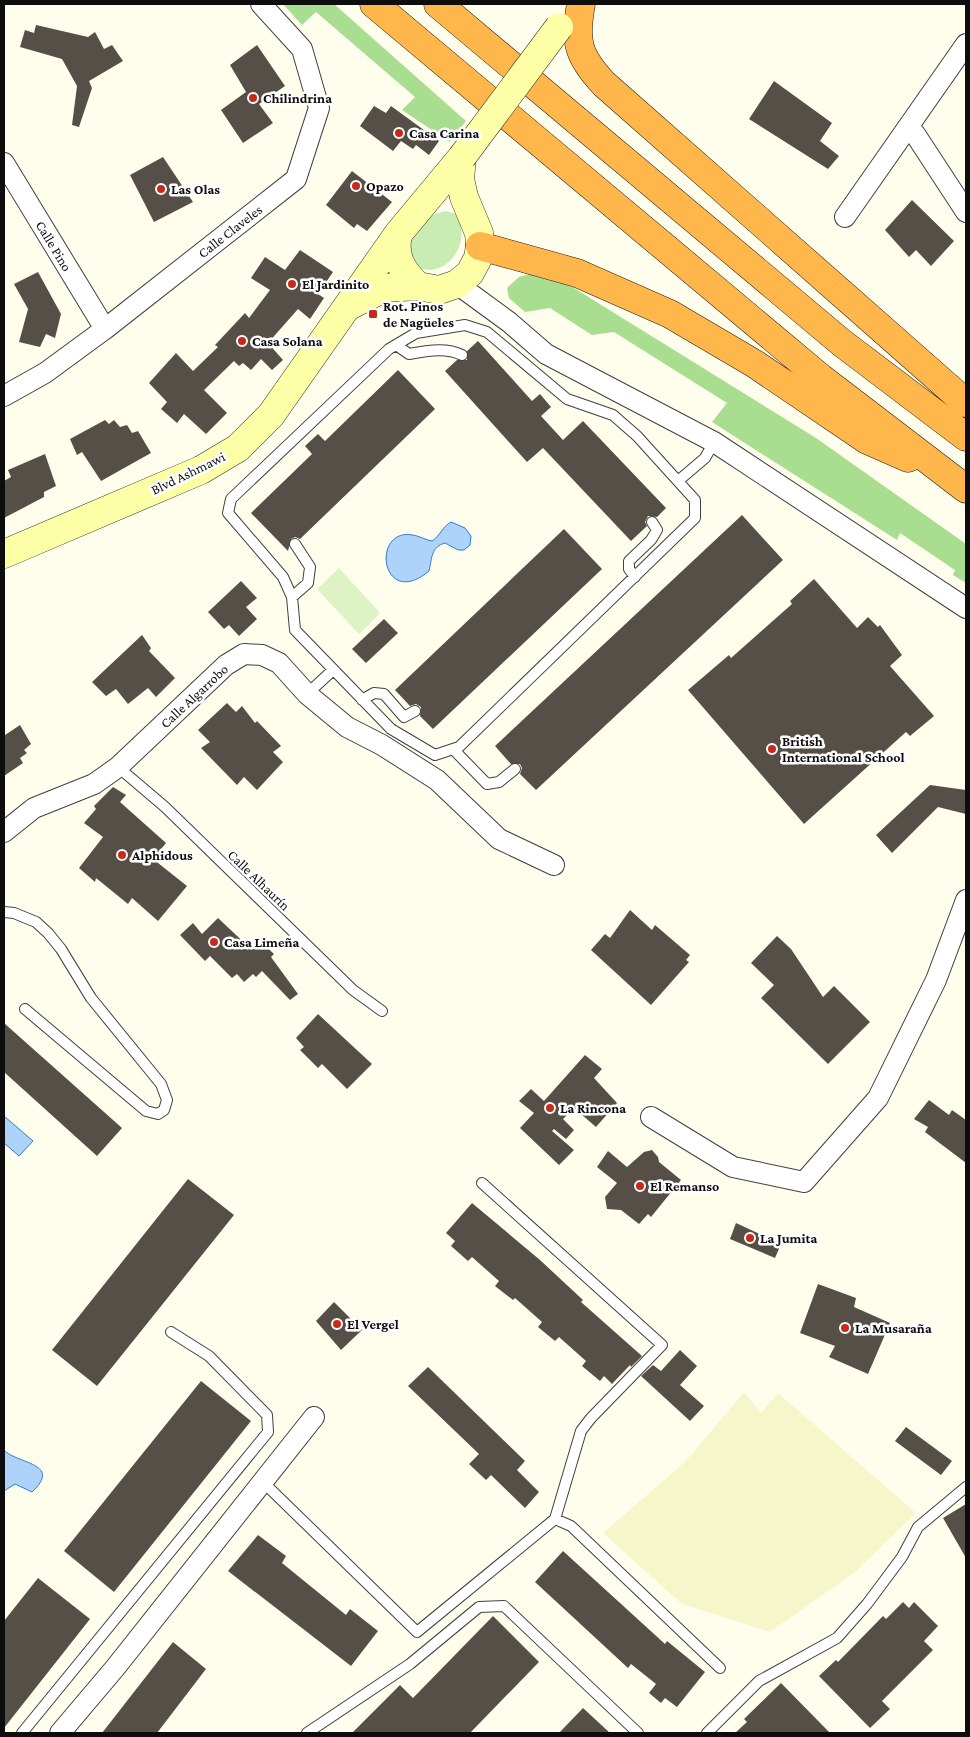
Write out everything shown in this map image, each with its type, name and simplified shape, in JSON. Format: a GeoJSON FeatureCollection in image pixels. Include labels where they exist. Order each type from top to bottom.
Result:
{"type":"FeatureCollection","features":[{"type":"Feature","properties":{"kind":"highway"},"geometry":{"type":"LineString","coordinates":[[374,4],[822,378],[966,489]]}},
{"type":"Feature","properties":{"kind":"highway"},"geometry":{"type":"LineString","coordinates":[[438,4],[842,343],[966,437]]}},
{"type":"Feature","properties":{"kind":"highway"},"geometry":{"type":"LineString","coordinates":[[580,4],[576,27],[577,42],[589,68],[604,84],[966,403]]}},
{"type":"Feature","properties":{"kind":"highway"},"geometry":{"type":"LineString","coordinates":[[480,246],[577,273],[670,314],[755,364],[867,440],[939,470]]}},
{"type":"Feature","properties":{"kind":"street","name":"Calle Claveles"},"geometry":{"type":"LineString","coordinates":[[4,396],[45,373],[105,329],[296,179],[320,108],[302,49],[261,4]]}},
{"type":"Feature","properties":{"kind":"street","name":"Blvd Ashmawi"},"geometry":{"type":"LineString","coordinates":[[4,554],[201,470],[238,448],[271,415],[344,308],[406,224],[462,157],[576,4]]}},
{"type":"Feature","properties":{"kind":"street"},"geometry":{"type":"LineString","coordinates":[[844,217],[966,44]]}},
{"type":"Feature","properties":{"kind":"street"},"geometry":{"type":"LineString","coordinates":[[907,128],[915,134],[966,212]]}},
{"type":"Feature","properties":{"kind":"street"},"geometry":{"type":"LineString","coordinates":[[462,157],[460,179],[472,220],[478,233],[480,246],[478,258],[470,273],[458,284],[439,290],[418,286],[406,275],[398,260],[396,245],[406,224],[428,205],[441,202],[457,206],[472,220]]}},
{"type":"Feature","properties":{"kind":"street","name":"Calle Pino"},"geometry":{"type":"LineString","coordinates":[[4,163],[105,329]]}},
{"type":"Feature","properties":{"kind":"street"},"geometry":{"type":"LineString","coordinates":[[458,284],[509,322],[546,354],[714,442],[966,608]]}},
{"type":"Feature","properties":{"kind":"street","name":"Blvd Ashmawi"},"geometry":{"type":"LineString","coordinates":[[344,308],[384,288],[418,286]]}},
{"type":"Feature","properties":{"kind":"street","name":"Calle Algarrobo"},"geometry":{"type":"LineString","coordinates":[[4,832],[34,808],[94,784],[118,767],[226,665],[244,654],[262,655],[279,663],[307,694],[347,727],[382,745],[436,780],[499,839],[554,865]]}},
{"type":"Feature","properties":{"kind":"street"},"geometry":{"type":"LineString","coordinates":[[651,1117],[732,1167],[804,1182],[878,1098],[936,980],[966,900]]}},
{"type":"Feature","properties":{"kind":"street"},"geometry":{"type":"LineString","coordinates":[[60,1733],[314,1417]]}},
{"type":"Feature","properties":{"kind":"lane"},"geometry":{"type":"LineString","coordinates":[[465,325],[487,332],[567,399],[613,415],[637,436],[694,500],[695,518],[459,747],[436,755],[391,729],[295,630],[292,597],[283,577],[228,513],[231,499],[389,349],[396,345],[416,333],[465,325]]}},
{"type":"Feature","properties":{"kind":"lane"},"geometry":{"type":"LineString","coordinates":[[396,345],[409,354],[435,350],[454,351],[462,355]]}},
{"type":"Feature","properties":{"kind":"lane"},"geometry":{"type":"LineString","coordinates":[[678,481],[705,458],[714,442]]}},
{"type":"Feature","properties":{"kind":"lane"},"geometry":{"type":"LineString","coordinates":[[635,577],[629,570],[629,561],[651,540],[657,530],[652,522]]}},
{"type":"Feature","properties":{"kind":"lane"},"geometry":{"type":"LineString","coordinates":[[292,597],[308,583],[310,568],[295,544]]}},
{"type":"Feature","properties":{"kind":"lane"},"geometry":{"type":"LineString","coordinates":[[307,694],[333,670]]}},
{"type":"Feature","properties":{"kind":"lane"},"geometry":{"type":"LineString","coordinates":[[362,700],[374,693],[384,694],[404,717],[416,711]]}},
{"type":"Feature","properties":{"kind":"lane"},"geometry":{"type":"LineString","coordinates":[[453,749],[487,784],[499,782],[515,769]]}},
{"type":"Feature","properties":{"kind":"lane","name":"Calle Alhaurín"},"geometry":{"type":"LineString","coordinates":[[118,767],[165,807],[353,990],[382,1010]]}},
{"type":"Feature","properties":{"kind":"lane"},"geometry":{"type":"LineString","coordinates":[[4,912],[14,913],[36,922],[61,949],[91,998],[161,1084],[167,1100],[164,1110],[158,1114],[146,1112],[25,1009]]}},
{"type":"Feature","properties":{"kind":"lane"},"geometry":{"type":"LineString","coordinates":[[263,1482],[417,1632],[555,1519],[581,1431],[591,1418],[662,1345],[482,1183]]}},
{"type":"Feature","properties":{"kind":"lane"},"geometry":{"type":"LineString","coordinates":[[22,1733],[268,1432],[266,1415],[209,1356],[171,1332]]}},
{"type":"Feature","properties":{"kind":"lane"},"geometry":{"type":"LineString","coordinates":[[707,1733],[759,1681],[837,1638],[867,1604],[902,1557],[918,1527],[966,1487]]}},
{"type":"Feature","properties":{"kind":"lane"},"geometry":{"type":"LineString","coordinates":[[555,1519],[571,1526],[720,1668]]}},
{"type":"Feature","properties":{"kind":"lane"},"geometry":{"type":"LineString","coordinates":[[307,1733],[410,1664],[480,1607],[504,1606],[638,1733]]}},
{"type":"Feature","properties":{"kind":"green space"},"geometry":{"type":"Polygon","coordinates":[[[283,4],[334,4],[466,121],[450,142],[402,110],[415,97],[316,12],[302,25],[283,4]]]}},
{"type":"Feature","properties":{"kind":"green space"},"geometry":{"type":"Polygon","coordinates":[[[446,211],[456,214],[461,225],[459,247],[453,257],[445,265],[436,269],[425,269],[413,265],[409,245],[413,232],[427,218],[446,211]]]}},
{"type":"Feature","properties":{"kind":"green space"},"geometry":{"type":"Polygon","coordinates":[[[537,272],[561,280],[816,438],[966,544],[966,583],[953,575],[955,570],[900,533],[897,540],[712,422],[727,403],[614,332],[592,335],[550,308],[525,312],[509,298],[507,288],[519,277],[537,272]]]}},
{"type":"Feature","properties":{"kind":"green space"},"geometry":{"type":"Polygon","coordinates":[[[339,568],[380,613],[359,634],[317,589],[339,568]]]}},
{"type":"Feature","properties":{"kind":"green space"},"geometry":{"type":"Polygon","coordinates":[[[744,1392],[761,1413],[778,1393],[916,1513],[854,1573],[770,1632],[682,1604],[603,1533],[686,1461],[744,1392]]]}},
{"type":"Feature","properties":{"kind":"water"},"geometry":{"type":"Polygon","coordinates":[[[451,522],[465,528],[471,536],[470,545],[464,550],[458,550],[445,543],[440,545],[433,554],[429,571],[413,581],[400,581],[392,575],[387,565],[387,553],[391,543],[399,536],[413,535],[432,541],[451,522]]]}},
{"type":"Feature","properties":{"kind":"water"},"geometry":{"type":"Polygon","coordinates":[[[4,1116],[33,1141],[19,1156],[4,1143],[4,1116]]]}},
{"type":"Feature","properties":{"kind":"water"},"geometry":{"type":"Polygon","coordinates":[[[4,1450],[40,1470],[43,1475],[32,1492],[15,1484],[4,1491],[4,1450]]]}},
{"type":"Feature","properties":{"kind":"building"},"geometry":{"type":"Polygon","coordinates":[[[36,25],[88,37],[95,32],[104,49],[112,45],[123,61],[89,81],[92,88],[79,127],[72,125],[77,86],[62,59],[20,47],[25,30],[34,33],[36,25]]]}},
{"type":"Feature","properties":{"kind":"building","name":"Chilindrina"},"geometry":{"type":"Polygon","coordinates":[[[257,45],[285,86],[259,104],[273,123],[243,143],[221,110],[246,92],[230,65],[257,45]]]}},
{"type":"Feature","properties":{"kind":"building"},"geometry":{"type":"Polygon","coordinates":[[[774,81],[832,123],[820,141],[839,156],[828,169],[749,119],[774,81]]]}},
{"type":"Feature","properties":{"kind":"building","name":"Casa Carina"},"geometry":{"type":"Polygon","coordinates":[[[374,106],[386,113],[391,106],[439,141],[429,155],[416,145],[413,149],[401,141],[393,151],[360,126],[374,106]]]}},
{"type":"Feature","properties":{"kind":"building","name":"Las Olas"},"geometry":{"type":"Polygon","coordinates":[[[163,157],[193,202],[154,222],[130,175],[163,157]]]}},
{"type":"Feature","properties":{"kind":"building","name":"Opazo"},"geometry":{"type":"Polygon","coordinates":[[[352,171],[392,202],[367,231],[357,224],[354,228],[326,205],[352,171]]]}},
{"type":"Feature","properties":{"kind":"building"},"geometry":{"type":"Polygon","coordinates":[[[912,200],[954,241],[931,266],[916,250],[909,257],[885,230],[912,200]]]}},
{"type":"Feature","properties":{"kind":"building"},"geometry":{"type":"Polygon","coordinates":[[[300,250],[333,272],[318,294],[324,298],[310,319],[298,309],[268,343],[283,360],[272,370],[261,359],[251,370],[243,363],[239,366],[234,361],[204,390],[227,413],[206,434],[184,414],[177,423],[161,409],[167,402],[149,383],[176,353],[193,371],[218,347],[215,345],[245,313],[249,318],[270,290],[251,278],[265,257],[285,270],[300,250]]]}},
{"type":"Feature","properties":{"kind":"building"},"geometry":{"type":"Polygon","coordinates":[[[38,272],[61,314],[55,338],[46,334],[40,347],[19,342],[28,309],[14,284],[38,272]]]}},
{"type":"Feature","properties":{"kind":"building"},"geometry":{"type":"Polygon","coordinates":[[[478,341],[532,401],[540,394],[551,407],[541,416],[563,440],[583,421],[666,508],[657,517],[648,516],[645,522],[647,526],[631,541],[543,448],[527,462],[445,371],[457,360],[467,360],[467,351],[478,341]]]}},
{"type":"Feature","properties":{"kind":"building"},"geometry":{"type":"Polygon","coordinates":[[[398,370],[435,409],[300,539],[295,537],[291,539],[288,551],[251,513],[312,454],[305,446],[318,434],[325,441],[398,370]]]}},
{"type":"Feature","properties":{"kind":"building"},"geometry":{"type":"Polygon","coordinates":[[[105,420],[109,424],[114,420],[120,427],[127,425],[132,433],[138,431],[151,453],[101,481],[82,452],[77,455],[70,439],[105,420]]]}},
{"type":"Feature","properties":{"kind":"building"},"geometry":{"type":"Polygon","coordinates":[[[45,454],[56,486],[44,492],[44,497],[4,518],[4,481],[11,477],[8,470],[45,454]]]}},
{"type":"Feature","properties":{"kind":"building"},"geometry":{"type":"Polygon","coordinates":[[[742,515],[783,560],[536,790],[520,774],[522,768],[520,764],[511,764],[495,746],[742,515]]]}},
{"type":"Feature","properties":{"kind":"building"},"geometry":{"type":"Polygon","coordinates":[[[564,529],[602,569],[433,729],[420,716],[421,707],[416,704],[410,706],[395,690],[564,529]]]}},
{"type":"Feature","properties":{"kind":"building"},"geometry":{"type":"Polygon","coordinates":[[[814,579],[857,628],[868,617],[878,627],[880,625],[902,655],[890,666],[934,716],[910,736],[906,732],[804,824],[688,690],[729,655],[731,658],[792,604],[790,601],[814,579]]]}},
{"type":"Feature","properties":{"kind":"building"},"geometry":{"type":"Polygon","coordinates":[[[241,581],[257,598],[246,607],[257,619],[239,636],[229,625],[224,629],[208,612],[241,581]]]}},
{"type":"Feature","properties":{"kind":"building"},"geometry":{"type":"Polygon","coordinates":[[[384,619],[398,633],[366,663],[352,649],[384,619]]]}},
{"type":"Feature","properties":{"kind":"building"},"geometry":{"type":"Polygon","coordinates":[[[142,635],[151,648],[149,651],[175,678],[156,697],[148,688],[128,704],[116,689],[106,696],[92,682],[142,635]]]}},
{"type":"Feature","properties":{"kind":"building"},"geometry":{"type":"Polygon","coordinates":[[[227,703],[236,712],[242,706],[255,723],[257,721],[281,746],[273,752],[283,762],[257,790],[244,777],[237,785],[201,748],[210,742],[198,730],[227,703]]]}},
{"type":"Feature","properties":{"kind":"building"},"geometry":{"type":"Polygon","coordinates":[[[20,725],[31,744],[24,750],[27,753],[20,758],[23,763],[4,776],[4,734],[20,725]]]}},
{"type":"Feature","properties":{"kind":"building"},"geometry":{"type":"Polygon","coordinates":[[[930,785],[966,790],[966,814],[938,807],[892,853],[876,835],[930,785]]]}},
{"type":"Feature","properties":{"kind":"building","name":"Alphidous"},"geometry":{"type":"Polygon","coordinates":[[[113,787],[126,795],[120,802],[166,843],[153,859],[187,886],[158,921],[132,898],[128,904],[96,878],[95,882],[79,868],[103,837],[84,823],[96,809],[94,806],[113,787]]]}},
{"type":"Feature","properties":{"kind":"building"},"geometry":{"type":"Polygon","coordinates":[[[630,910],[652,930],[655,925],[690,955],[686,960],[689,962],[651,1005],[591,950],[605,934],[610,938],[630,910]]]}},
{"type":"Feature","properties":{"kind":"building","name":"Casa Limeña"},"geometry":{"type":"Polygon","coordinates":[[[218,918],[252,950],[260,941],[274,954],[271,957],[298,994],[290,1000],[262,971],[256,977],[253,974],[244,982],[237,974],[232,978],[210,956],[205,961],[180,935],[193,923],[202,934],[218,918]]]}},
{"type":"Feature","properties":{"kind":"building"},"geometry":{"type":"Polygon","coordinates":[[[777,936],[791,949],[823,997],[834,986],[870,1022],[828,1064],[761,998],[774,985],[751,963],[777,936]]]}},
{"type":"Feature","properties":{"kind":"building"},"geometry":{"type":"Polygon","coordinates":[[[318,1014],[372,1064],[347,1089],[322,1064],[318,1068],[300,1050],[304,1047],[296,1038],[318,1014]]]}},
{"type":"Feature","properties":{"kind":"building"},"geometry":{"type":"Polygon","coordinates":[[[4,1023],[122,1128],[97,1156],[4,1072],[4,1023]]]}},
{"type":"Feature","properties":{"kind":"building","name":"La Rincona"},"geometry":{"type":"Polygon","coordinates":[[[585,1055],[602,1069],[594,1078],[617,1103],[596,1127],[574,1108],[563,1119],[574,1130],[566,1139],[554,1129],[552,1131],[574,1150],[559,1165],[520,1128],[534,1113],[519,1101],[531,1089],[544,1101],[585,1055]]]}},
{"type":"Feature","properties":{"kind":"building"},"geometry":{"type":"Polygon","coordinates":[[[929,1100],[949,1115],[952,1110],[966,1120],[966,1163],[925,1132],[928,1127],[914,1119],[929,1100]]]}},
{"type":"Feature","properties":{"kind":"building","name":"El Remanso"},"geometry":{"type":"Polygon","coordinates":[[[652,1150],[658,1157],[659,1162],[681,1180],[651,1217],[648,1214],[639,1224],[621,1210],[607,1209],[605,1197],[617,1183],[597,1167],[608,1151],[627,1167],[644,1152],[652,1150]]]}},
{"type":"Feature","properties":{"kind":"building"},"geometry":{"type":"Polygon","coordinates":[[[188,1179],[234,1215],[97,1386],[52,1350],[188,1179]]]}},
{"type":"Feature","properties":{"kind":"building"},"geometry":{"type":"Polygon","coordinates":[[[472,1203],[540,1260],[583,1300],[581,1302],[642,1356],[631,1367],[630,1365],[612,1384],[604,1376],[600,1381],[582,1366],[586,1361],[559,1337],[555,1341],[538,1327],[542,1322],[515,1298],[513,1300],[495,1286],[499,1281],[472,1257],[468,1261],[451,1246],[455,1241],[446,1233],[472,1203]]]}},
{"type":"Feature","properties":{"kind":"building"},"geometry":{"type":"Polygon","coordinates":[[[736,1223],[781,1244],[775,1258],[730,1239],[736,1223]]]}},
{"type":"Feature","properties":{"kind":"building","name":"La Musaraña"},"geometry":{"type":"Polygon","coordinates":[[[818,1284],[856,1298],[854,1307],[890,1323],[868,1374],[829,1357],[835,1346],[800,1333],[818,1284]]]}},
{"type":"Feature","properties":{"kind":"building","name":"El Vergel"},"geometry":{"type":"Polygon","coordinates":[[[334,1302],[362,1330],[341,1350],[316,1321],[334,1302]]]}},
{"type":"Feature","properties":{"kind":"building"},"geometry":{"type":"Polygon","coordinates":[[[680,1350],[697,1366],[680,1385],[704,1406],[690,1421],[641,1376],[653,1365],[661,1371],[680,1350]]]}},
{"type":"Feature","properties":{"kind":"building"},"geometry":{"type":"Polygon","coordinates":[[[428,1367],[525,1461],[517,1470],[539,1492],[525,1508],[491,1475],[486,1480],[469,1464],[479,1454],[408,1386],[428,1367]]]}},
{"type":"Feature","properties":{"kind":"building"},"geometry":{"type":"Polygon","coordinates":[[[201,1381],[251,1421],[114,1592],[64,1551],[201,1381]]]}},
{"type":"Feature","properties":{"kind":"building"},"geometry":{"type":"Polygon","coordinates":[[[906,1427],[952,1461],[941,1475],[895,1441],[906,1427]]]}},
{"type":"Feature","properties":{"kind":"building"},"geometry":{"type":"Polygon","coordinates":[[[966,1504],[966,1558],[943,1518],[966,1504]]]}},
{"type":"Feature","properties":{"kind":"building"},"geometry":{"type":"Polygon","coordinates":[[[258,1535],[286,1556],[282,1563],[346,1615],[350,1609],[378,1631],[351,1666],[228,1571],[258,1535]]]}},
{"type":"Feature","properties":{"kind":"building"},"geometry":{"type":"Polygon","coordinates":[[[563,1551],[665,1644],[667,1641],[705,1672],[677,1707],[665,1698],[661,1703],[649,1693],[656,1684],[631,1664],[628,1668],[535,1582],[563,1551]]]}},
{"type":"Feature","properties":{"kind":"building"},"geometry":{"type":"Polygon","coordinates":[[[38,1578],[90,1619],[4,1728],[4,1621],[38,1578]]]}},
{"type":"Feature","properties":{"kind":"building"},"geometry":{"type":"Polygon","coordinates":[[[903,1602],[909,1608],[914,1602],[938,1626],[924,1641],[933,1650],[882,1701],[890,1709],[870,1728],[819,1676],[836,1660],[838,1662],[883,1616],[886,1619],[903,1602]]]}},
{"type":"Feature","properties":{"kind":"building"},"geometry":{"type":"Polygon","coordinates":[[[493,1616],[539,1662],[470,1733],[352,1733],[400,1685],[413,1698],[493,1616]]]}},
{"type":"Feature","properties":{"kind":"building"},"geometry":{"type":"Polygon","coordinates":[[[173,1642],[206,1669],[157,1733],[102,1733],[173,1642]]]}},
{"type":"Feature","properties":{"kind":"building"},"geometry":{"type":"Polygon","coordinates":[[[781,1683],[830,1733],[735,1733],[747,1722],[744,1719],[781,1683]]]}},
{"type":"Feature","properties":{"kind":"building"},"geometry":{"type":"Polygon","coordinates":[[[583,1708],[610,1733],[559,1733],[583,1708]]]}},
{"type":"Feature","properties":{"kind":"place","name":"Chilindrina"},"geometry":{"type":"Point","coordinates":[253,98]}},
{"type":"Feature","properties":{"kind":"place","name":"Casa Carina"},"geometry":{"type":"Point","coordinates":[399,133]}},
{"type":"Feature","properties":{"kind":"place","name":"Opazo"},"geometry":{"type":"Point","coordinates":[356,186]}},
{"type":"Feature","properties":{"kind":"place","name":"Las Olas"},"geometry":{"type":"Point","coordinates":[161,189]}},
{"type":"Feature","properties":{"kind":"place","name":"El Jardinito"},"geometry":{"type":"Point","coordinates":[292,284]}},
{"type":"Feature","properties":{"kind":"place","name":"Rot. Pinos de Nagüeles"},"geometry":{"type":"Point","coordinates":[373,314]}},
{"type":"Feature","properties":{"kind":"place","name":"Casa Solana"},"geometry":{"type":"Point","coordinates":[242,341]}},
{"type":"Feature","properties":{"kind":"place","name":"British International School"},"geometry":{"type":"Point","coordinates":[772,749]}},
{"type":"Feature","properties":{"kind":"place","name":"Alphidous"},"geometry":{"type":"Point","coordinates":[122,855]}},
{"type":"Feature","properties":{"kind":"place","name":"Casa Limeña"},"geometry":{"type":"Point","coordinates":[214,942]}},
{"type":"Feature","properties":{"kind":"place","name":"La Rincona"},"geometry":{"type":"Point","coordinates":[550,1108]}},
{"type":"Feature","properties":{"kind":"place","name":"El Remanso"},"geometry":{"type":"Point","coordinates":[640,1186]}},
{"type":"Feature","properties":{"kind":"place","name":"La Jumita"},"geometry":{"type":"Point","coordinates":[750,1238]}},
{"type":"Feature","properties":{"kind":"place","name":"El Vergel"},"geometry":{"type":"Point","coordinates":[337,1324]}},
{"type":"Feature","properties":{"kind":"place","name":"La Musaraña"},"geometry":{"type":"Point","coordinates":[845,1328]}}]}
